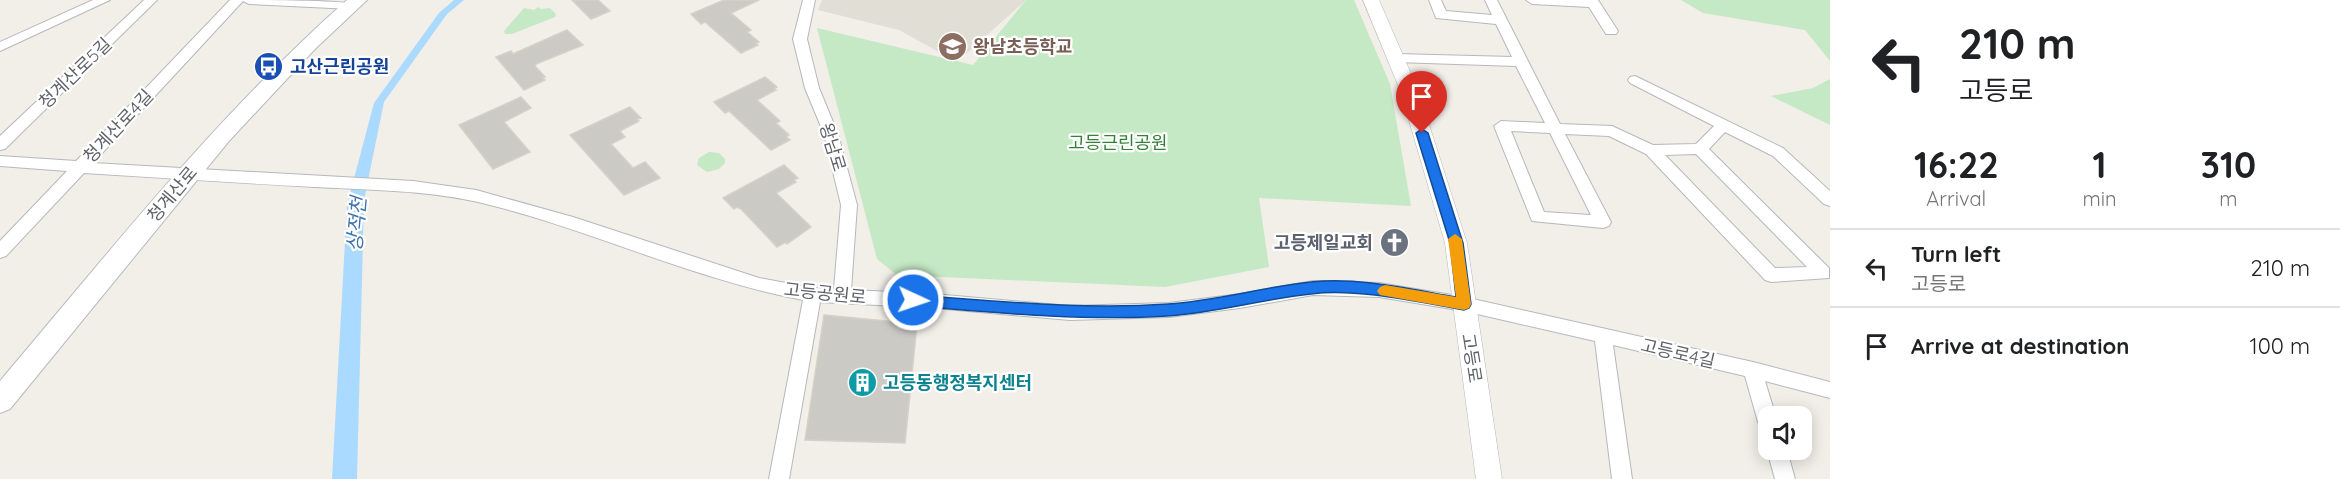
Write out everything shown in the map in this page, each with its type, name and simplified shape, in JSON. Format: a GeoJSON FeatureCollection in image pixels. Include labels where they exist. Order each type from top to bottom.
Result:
{"type":"FeatureCollection","features":[{"type":"Feature","properties":{"kind":"main road","name":"청계산로"},"geometry":{"type":"LineString","coordinates":[[0,401],[221,136],[308,45],[355,3]]}},
{"type":"Feature","properties":{"kind":"street"},"geometry":{"type":"LineString","coordinates":[[3,47],[104,0]]}},
{"type":"Feature","properties":{"kind":"street","name":"청계산로5길"},"geometry":{"type":"LineString","coordinates":[[0,145],[151,0]]}},
{"type":"Feature","properties":{"kind":"street","name":"청계산로4길"},"geometry":{"type":"LineString","coordinates":[[0,252],[237,0]]}},
{"type":"Feature","properties":{"kind":"street"},"geometry":{"type":"LineString","coordinates":[[249,0],[355,3]]}},
{"type":"Feature","properties":{"kind":"street","name":"왕남로"},"geometry":{"type":"LineString","coordinates":[[809,0],[800,39],[812,88],[831,134],[849,205],[842,298]]}},
{"type":"Feature","properties":{"kind":"street","name":"고등로"},"geometry":{"type":"LineString","coordinates":[[1371,0],[1409,90],[1456,243],[1489,479]]}},
{"type":"Feature","properties":{"kind":"street"},"geometry":{"type":"LineString","coordinates":[[1435,0],[1442,15],[1500,20]]}},
{"type":"Feature","properties":{"kind":"street"},"geometry":{"type":"LineString","coordinates":[[1491,0],[1521,62],[1555,128],[1603,222],[1538,217],[1501,126],[1555,128],[1612,131],[1651,150],[1771,275],[1823,273],[1700,149]]}},
{"type":"Feature","properties":{"kind":"street"},"geometry":{"type":"LineString","coordinates":[[1533,0],[1593,3],[1611,31]]}},
{"type":"Feature","properties":{"kind":"street"},"geometry":{"type":"LineString","coordinates":[[1396,58],[1521,62]]}},
{"type":"Feature","properties":{"kind":"street"},"geometry":{"type":"LineString","coordinates":[[1635,80],[1778,153],[1830,200]]}},
{"type":"Feature","properties":{"kind":"street"},"geometry":{"type":"LineString","coordinates":[[1651,150],[1700,149],[1723,125]]}},
{"type":"Feature","properties":{"kind":"street"},"geometry":{"type":"LineString","coordinates":[[0,161],[188,175]]}},
{"type":"Feature","properties":{"kind":"street","name":"고등공원로"},"geometry":{"type":"LineString","coordinates":[[188,175],[241,176],[413,187],[476,196],[556,218],[759,285],[842,298],[934,301],[1070,313],[1169,310],[1240,301],[1313,288],[1379,290],[1464,304]]}},
{"type":"Feature","properties":{"kind":"street"},"geometry":{"type":"LineString","coordinates":[[779,479],[813,295]]}},
{"type":"Feature","properties":{"kind":"street","name":"고등로4길"},"geometry":{"type":"LineString","coordinates":[[1464,304],[1754,370],[1830,390]]}},
{"type":"Feature","properties":{"kind":"street"},"geometry":{"type":"LineString","coordinates":[[1603,336],[1622,479]]}},
{"type":"Feature","properties":{"kind":"street"},"geometry":{"type":"LineString","coordinates":[[1754,370],[1764,406]]}},
{"type":"Feature","properties":{"kind":"street"},"geometry":{"type":"LineString","coordinates":[[1780,460],[1785,479]]}},
{"type":"Feature","properties":{"kind":"shaded area","name":"왕남초등학교"},"geometry":{"type":"Polygon","coordinates":[[[822,0],[1026,0],[957,62],[899,30],[818,10],[822,0]]]}},
{"type":"Feature","properties":{"kind":"green space","name":"고등근린공원"},"geometry":{"type":"Polygon","coordinates":[[[1026,0],[1354,0],[1390,84],[1411,206],[1259,198],[1269,267],[1165,287],[897,275],[877,259],[817,28],[973,65],[1026,0]]]}},
{"type":"Feature","properties":{"kind":"green space"},"geometry":{"type":"Polygon","coordinates":[[[1681,0],[1830,0],[1830,61],[1805,30],[1703,13],[1681,0]]]}},
{"type":"Feature","properties":{"kind":"green space"},"geometry":{"type":"Polygon","coordinates":[[[538,7],[550,8],[556,14],[555,17],[512,34],[505,34],[504,31],[524,8],[534,10],[538,7]]]}},
{"type":"Feature","properties":{"kind":"green space"},"geometry":{"type":"Polygon","coordinates":[[[1830,79],[1830,125],[1771,96],[1813,88],[1830,79]]]}},
{"type":"Feature","properties":{"kind":"green space"},"geometry":{"type":"Polygon","coordinates":[[[709,152],[719,153],[725,159],[725,163],[719,169],[707,172],[697,165],[699,158],[709,152]]]}},
{"type":"Feature","properties":{"kind":"water","name":"상적천"},"geometry":{"type":"Polygon","coordinates":[[[454,0],[464,0],[447,14],[384,102],[364,200],[357,479],[332,479],[347,205],[374,103],[439,13],[454,0]]]}},
{"type":"Feature","properties":{"kind":"building"},"geometry":{"type":"Polygon","coordinates":[[[572,0],[598,0],[610,11],[591,19],[572,0]]]}},
{"type":"Feature","properties":{"kind":"building"},"geometry":{"type":"Polygon","coordinates":[[[724,0],[759,0],[731,13],[751,30],[747,32],[759,42],[756,43],[758,45],[741,53],[705,22],[701,24],[691,14],[724,0]]]}},
{"type":"Feature","properties":{"kind":"building"},"geometry":{"type":"Polygon","coordinates":[[[567,30],[583,45],[536,64],[535,66],[545,80],[524,90],[496,57],[511,51],[513,54],[567,30]]]}},
{"type":"Feature","properties":{"kind":"building"},"geometry":{"type":"Polygon","coordinates":[[[765,77],[777,87],[774,89],[776,90],[757,100],[780,121],[776,123],[789,135],[786,137],[790,140],[771,150],[729,111],[725,113],[714,102],[765,77]]]}},
{"type":"Feature","properties":{"kind":"building"},"geometry":{"type":"Polygon","coordinates":[[[521,97],[531,108],[504,122],[530,152],[493,169],[459,125],[521,97]]]}},
{"type":"Feature","properties":{"kind":"building"},"geometry":{"type":"Polygon","coordinates":[[[630,107],[641,118],[620,131],[625,137],[611,144],[633,168],[645,162],[660,178],[624,195],[570,135],[630,107]]]}},
{"type":"Feature","properties":{"kind":"building"},"geometry":{"type":"Polygon","coordinates":[[[784,165],[798,178],[794,180],[796,182],[776,193],[811,227],[787,244],[786,242],[777,247],[741,209],[737,207],[734,209],[723,198],[784,165]]]}},
{"type":"Feature","properties":{"kind":"building","name":"고등동행정복지센터"},"geometry":{"type":"Polygon","coordinates":[[[824,315],[917,324],[905,443],[805,440],[824,315]]]}},
{"type":"Feature","properties":{"kind":"slow traffic"},"geometry":{"type":"LineString","coordinates":[[1385,291],[1464,304],[1455,239]]}},
{"type":"Feature","properties":{"kind":"place","name":"왕남초등학교"},"geometry":{"type":"Point","coordinates":[952,46]}},
{"type":"Feature","properties":{"kind":"place","name":"고산근린공원"},"geometry":{"type":"Point","coordinates":[269,66]}},
{"type":"Feature","properties":{"kind":"place","name":"고등제일교회"},"geometry":{"type":"Point","coordinates":[1394,242]}},
{"type":"Feature","properties":{"kind":"place","name":"고등동행정복지센터"},"geometry":{"type":"Point","coordinates":[862,382]}},
{"type":"Feature","properties":{"kind":"route"},"geometry":{"type":"LineString","coordinates":[[913,300],[1070,313],[1169,310],[1240,301],[1313,288],[1379,290],[1464,304],[1456,243],[1422,133]]}}]}
